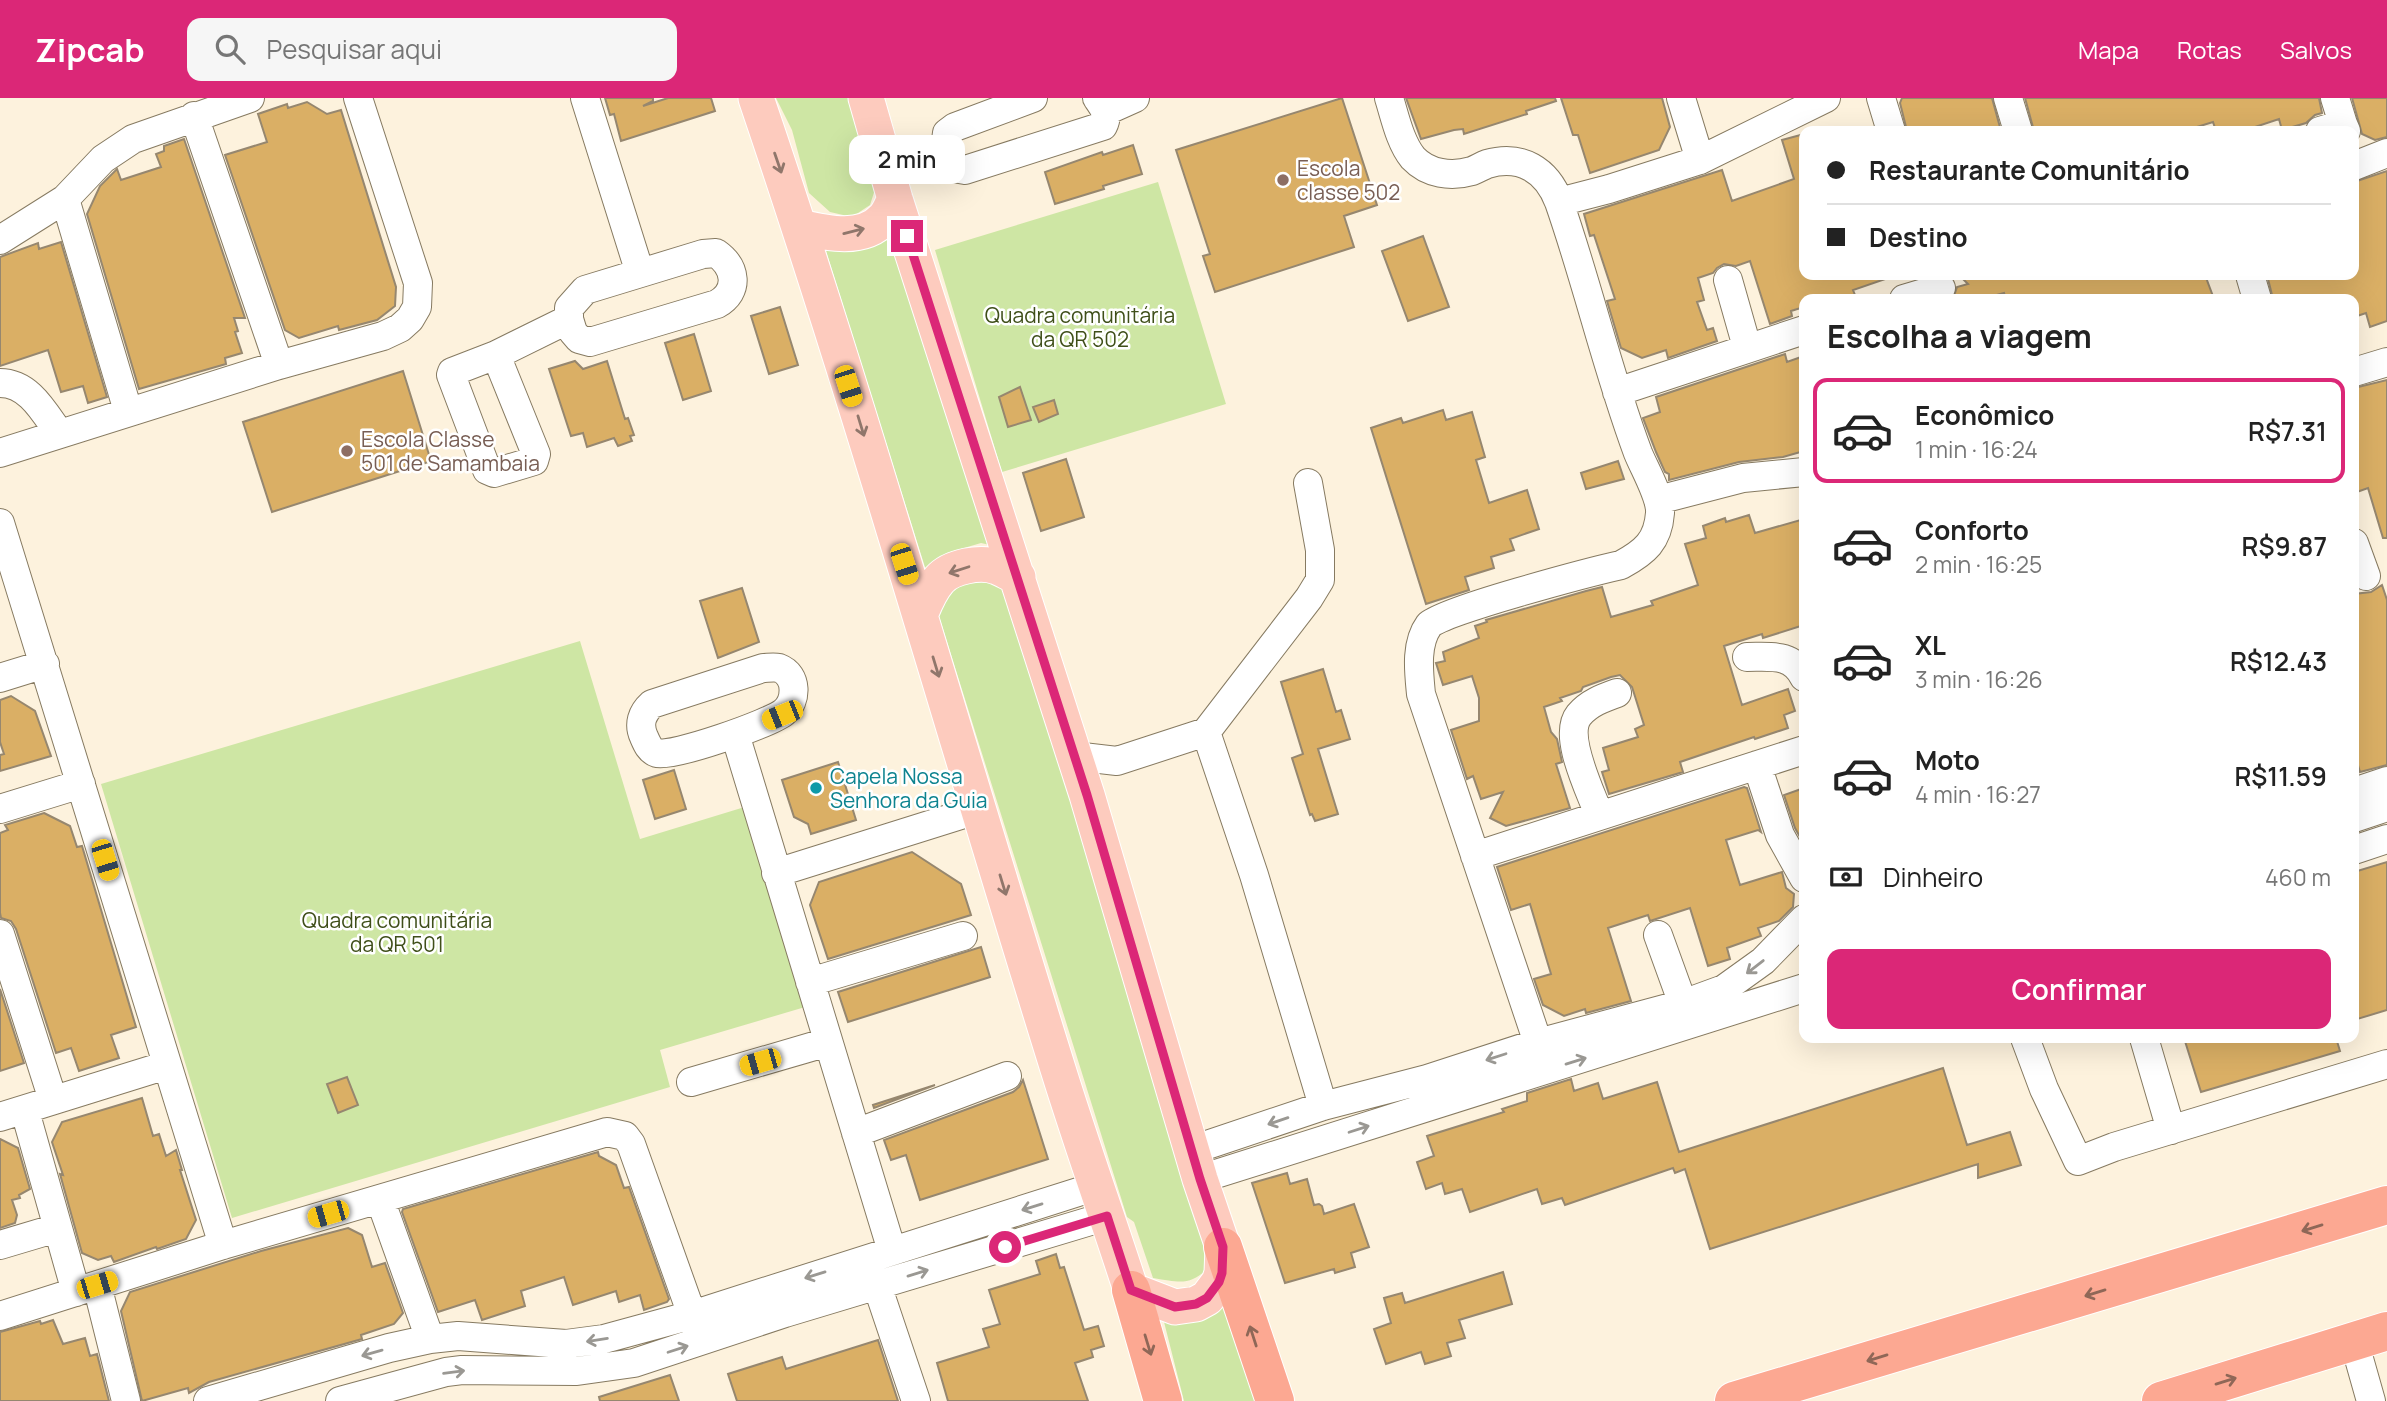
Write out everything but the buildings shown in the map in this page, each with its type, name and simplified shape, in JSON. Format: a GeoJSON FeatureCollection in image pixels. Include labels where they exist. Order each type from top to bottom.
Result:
{"type":"FeatureCollection","features":[{"type":"Feature","properties":{"kind":"highway"},"geometry":{"type":"LineString","coordinates":[[1734,1401],[2384,1207]]}},
{"type":"Feature","properties":{"kind":"highway"},"geometry":{"type":"LineString","coordinates":[[1223,1247],[1275,1401]]}},
{"type":"Feature","properties":{"kind":"highway"},"geometry":{"type":"LineString","coordinates":[[1131,1290],[1163,1401]]}},
{"type":"Feature","properties":{"kind":"highway"},"geometry":{"type":"LineString","coordinates":[[2161,1401],[2370,1336]]}},
{"type":"Feature","properties":{"kind":"main road"},"geometry":{"type":"LineString","coordinates":[[757,98],[800,227],[1059,1071],[1131,1290],[1175,1307],[1196,1304],[1207,1298],[1219,1282],[1223,1247],[1087,795],[895,198],[866,98]]}},
{"type":"Feature","properties":{"kind":"main road"},"geometry":{"type":"LineString","coordinates":[[800,227],[835,235],[855,233],[884,219],[895,198]]}},
{"type":"Feature","properties":{"kind":"main road"},"geometry":{"type":"LineString","coordinates":[[920,615],[940,578],[958,569],[982,564],[997,567],[1018,577]]}},
{"type":"Feature","properties":{"kind":"street"},"geometry":{"type":"LineString","coordinates":[[0,240],[65,199],[103,159],[133,139],[250,98]]}},
{"type":"Feature","properties":{"kind":"street"},"geometry":{"type":"LineString","coordinates":[[0,453],[128,411],[383,336],[400,328],[410,319],[417,307],[418,283],[358,98]]}},
{"type":"Feature","properties":{"kind":"street"},"geometry":{"type":"LineString","coordinates":[[585,98],[640,273]]}},
{"type":"Feature","properties":{"kind":"street"},"geometry":{"type":"LineString","coordinates":[[1021,100],[955,127],[947,133],[946,141],[953,168],[965,170],[1103,126],[1106,120],[1102,104],[1135,98]]}},
{"type":"Feature","properties":{"kind":"street"},"geometry":{"type":"LineString","coordinates":[[1389,98],[1411,155],[1433,172],[1449,174],[1474,170],[1486,164],[1517,162],[1548,178],[1559,201],[1617,392],[1661,509],[1656,537],[1637,556],[1621,565],[1499,599],[1430,624],[1422,641],[1419,666],[1421,694],[1538,1043]]}},
{"type":"Feature","properties":{"kind":"street"},"geometry":{"type":"LineString","coordinates":[[1681,98],[1700,160]]}},
{"type":"Feature","properties":{"kind":"street"},"geometry":{"type":"LineString","coordinates":[[1559,201],[1609,189],[1700,160],[1826,98]]}},
{"type":"Feature","properties":{"kind":"street"},"geometry":{"type":"LineString","coordinates":[[1881,98],[1889,126]]}},
{"type":"Feature","properties":{"kind":"street"},"geometry":{"type":"LineString","coordinates":[[2008,98],[2016,126]]}},
{"type":"Feature","properties":{"kind":"street"},"geometry":{"type":"LineString","coordinates":[[194,116],[279,365]]}},
{"type":"Feature","properties":{"kind":"street"},"geometry":{"type":"LineString","coordinates":[[65,199],[128,411]]}},
{"type":"Feature","properties":{"kind":"street"},"geometry":{"type":"LineString","coordinates":[[716,253],[729,266],[733,278],[732,290],[727,298],[717,304],[590,342],[579,339],[573,332],[569,319],[569,308],[584,290],[703,254],[716,253]]}},
{"type":"Feature","properties":{"kind":"street"},"geometry":{"type":"LineString","coordinates":[[1728,280],[1747,347]]}},
{"type":"Feature","properties":{"kind":"street"},"geometry":{"type":"LineString","coordinates":[[1919,294],[1941,287]]}},
{"type":"Feature","properties":{"kind":"street"},"geometry":{"type":"LineString","coordinates":[[496,355],[569,319]]}},
{"type":"Feature","properties":{"kind":"street"},"geometry":{"type":"LineString","coordinates":[[1617,392],[1799,331]]}},
{"type":"Feature","properties":{"kind":"street"},"geometry":{"type":"LineString","coordinates":[[2359,370],[2387,362]]}},
{"type":"Feature","properties":{"kind":"street"},"geometry":{"type":"LineString","coordinates":[[0,383],[20,387],[32,397],[59,433]]}},
{"type":"Feature","properties":{"kind":"street"},"geometry":{"type":"LineString","coordinates":[[1658,500],[1743,478],[1799,472]]}},
{"type":"Feature","properties":{"kind":"street"},"geometry":{"type":"LineString","coordinates":[[1074,756],[1117,761],[1206,732],[1320,580],[1320,550],[1308,483]]}},
{"type":"Feature","properties":{"kind":"street"},"geometry":{"type":"LineString","coordinates":[[0,523],[223,1245]]}},
{"type":"Feature","properties":{"kind":"street"},"geometry":{"type":"LineString","coordinates":[[2359,554],[2369,575]]}},
{"type":"Feature","properties":{"kind":"street"},"geometry":{"type":"LineString","coordinates":[[1747,657],[1779,657],[1789,660],[1799,669]]}},
{"type":"Feature","properties":{"kind":"street"},"geometry":{"type":"LineString","coordinates":[[0,678],[45,664]]}},
{"type":"Feature","properties":{"kind":"street"},"geometry":{"type":"LineString","coordinates":[[763,668],[778,668],[787,673],[795,697],[791,706],[782,715],[735,734],[671,754],[658,754],[649,747],[642,734],[641,720],[644,711],[652,704],[738,676],[763,668]]}},
{"type":"Feature","properties":{"kind":"street"},"geometry":{"type":"LineString","coordinates":[[1600,815],[1576,750],[1573,729],[1577,717],[1586,708],[1617,693]]}},
{"type":"Feature","properties":{"kind":"street"},"geometry":{"type":"LineString","coordinates":[[1206,732],[1254,875],[1323,1106]]}},
{"type":"Feature","properties":{"kind":"street"},"geometry":{"type":"LineString","coordinates":[[735,734],[892,1251]]}},
{"type":"Feature","properties":{"kind":"street"},"geometry":{"type":"LineString","coordinates":[[1475,856],[1799,752]]}},
{"type":"Feature","properties":{"kind":"street"},"geometry":{"type":"LineString","coordinates":[[1087,795],[1117,761]]}},
{"type":"Feature","properties":{"kind":"street"},"geometry":{"type":"LineString","coordinates":[[1757,765],[1780,835],[1799,869]]}},
{"type":"Feature","properties":{"kind":"street"},"geometry":{"type":"LineString","coordinates":[[2359,790],[2387,781]]}},
{"type":"Feature","properties":{"kind":"street"},"geometry":{"type":"LineString","coordinates":[[0,809],[81,784]]}},
{"type":"Feature","properties":{"kind":"street"},"geometry":{"type":"LineString","coordinates":[[2359,816],[2387,807]]}},
{"type":"Feature","properties":{"kind":"street"},"geometry":{"type":"LineString","coordinates":[[776,873],[980,809]]}},
{"type":"Feature","properties":{"kind":"street"},"geometry":{"type":"LineString","coordinates":[[2359,848],[2387,839]]}},
{"type":"Feature","properties":{"kind":"street"},"geometry":{"type":"LineString","coordinates":[[1196,1164],[1323,1106],[1427,1079],[1538,1043],[1683,1004],[1724,989],[1763,961],[1799,924]]}},
{"type":"Feature","properties":{"kind":"street"},"geometry":{"type":"LineString","coordinates":[[0,934],[53,1100]]}},
{"type":"Feature","properties":{"kind":"street"},"geometry":{"type":"LineString","coordinates":[[1658,935],[1683,1004]]}},
{"type":"Feature","properties":{"kind":"street"},"geometry":{"type":"LineString","coordinates":[[810,982],[963,936]]}},
{"type":"Feature","properties":{"kind":"street"},"geometry":{"type":"LineString","coordinates":[[1196,1164],[1799,989]]}},
{"type":"Feature","properties":{"kind":"street"},"geometry":{"type":"LineString","coordinates":[[691,1082],[828,1042]]}},
{"type":"Feature","properties":{"kind":"street"},"geometry":{"type":"LineString","coordinates":[[2027,1043],[2043,1089],[2078,1161],[2114,1147],[2387,1064]]}},
{"type":"Feature","properties":{"kind":"street"},"geometry":{"type":"LineString","coordinates":[[2145,1043],[2171,1130]]}},
{"type":"Feature","properties":{"kind":"street"},"geometry":{"type":"LineString","coordinates":[[126,1401],[87,1289],[57,1228],[12,1114],[167,1065]]}},
{"type":"Feature","properties":{"kind":"street"},"geometry":{"type":"LineString","coordinates":[[856,1133],[1007,1076]]}},
{"type":"Feature","properties":{"kind":"street"},"geometry":{"type":"LineString","coordinates":[[0,1316],[223,1245],[607,1132],[625,1136],[631,1144],[692,1315]]}},
{"type":"Feature","properties":{"kind":"street"},"geometry":{"type":"LineString","coordinates":[[380,1199],[429,1339]]}},
{"type":"Feature","properties":{"kind":"street"},"geometry":{"type":"LineString","coordinates":[[208,1401],[388,1348],[429,1339],[458,1336],[566,1344],[604,1339],[692,1315],[892,1251],[1102,1201]]}},
{"type":"Feature","properties":{"kind":"street"},"geometry":{"type":"LineString","coordinates":[[340,1401],[446,1372],[578,1371],[634,1363],[877,1285],[1102,1201]]}},
{"type":"Feature","properties":{"kind":"street"},"geometry":{"type":"LineString","coordinates":[[0,1245],[57,1228]]}},
{"type":"Feature","properties":{"kind":"street"},"geometry":{"type":"LineString","coordinates":[[877,1285],[916,1401]]}},
{"type":"Feature","properties":{"kind":"street"},"geometry":{"type":"LineString","coordinates":[[776,1287],[785,1313]]}},
{"type":"Feature","properties":{"kind":"street"},"geometry":{"type":"LineString","coordinates":[[2370,1336],[2371,1401]]}},
{"type":"Feature","properties":{"kind":"green space"},"geometry":{"type":"Polygon","coordinates":[[[776,98],[856,98],[878,180],[870,205],[852,217],[830,212],[809,193],[792,130],[776,98]]]}},
{"type":"Feature","properties":{"kind":"green space","name":"Quadra comunitária da QR 502"},"geometry":{"type":"Polygon","coordinates":[[[1158,182],[1226,404],[1002,472],[935,250],[1158,182]]]}},
{"type":"Feature","properties":{"kind":"green space"},"geometry":{"type":"Polygon","coordinates":[[[898,211],[1008,549],[981,543],[947,553],[929,580],[822,238],[898,211]]]}},
{"type":"Feature","properties":{"kind":"green space"},"geometry":{"type":"Polygon","coordinates":[[[971,571],[1014,583],[1216,1261],[1188,1281],[1153,1278],[1134,1222],[1127,1217],[939,616],[951,586],[971,571]]]}},
{"type":"Feature","properties":{"kind":"green space","name":"Quadra comunitária da QR 501"},"geometry":{"type":"Polygon","coordinates":[[[580,641],[640,839],[761,802],[822,1002],[660,1050],[670,1087],[232,1218],[101,784],[580,641]]]}},
{"type":"Feature","properties":{"kind":"green space"},"geometry":{"type":"Polygon","coordinates":[[[1231,1287],[1264,1401],[1184,1401],[1162,1314],[1231,1287]]]}},
{"type":"Feature","properties":{"kind":"place","name":"Escola classe 502"},"geometry":{"type":"Point","coordinates":[1283,180]}},
{"type":"Feature","properties":{"kind":"place","name":"Escola Classe 501 de Samambaia"},"geometry":{"type":"Point","coordinates":[347,451]}},
{"type":"Feature","properties":{"kind":"place","name":"Capela Nossa Senhora da Guia"},"geometry":{"type":"Point","coordinates":[816,788]}},
{"type":"Feature","properties":{"kind":"route"},"geometry":{"type":"LineString","coordinates":[[907,236],[1087,795],[1200,1179],[1223,1247],[1222,1273],[1213,1292],[1196,1304],[1175,1307],[1131,1290],[1107,1216],[1005,1247]]}}]}
